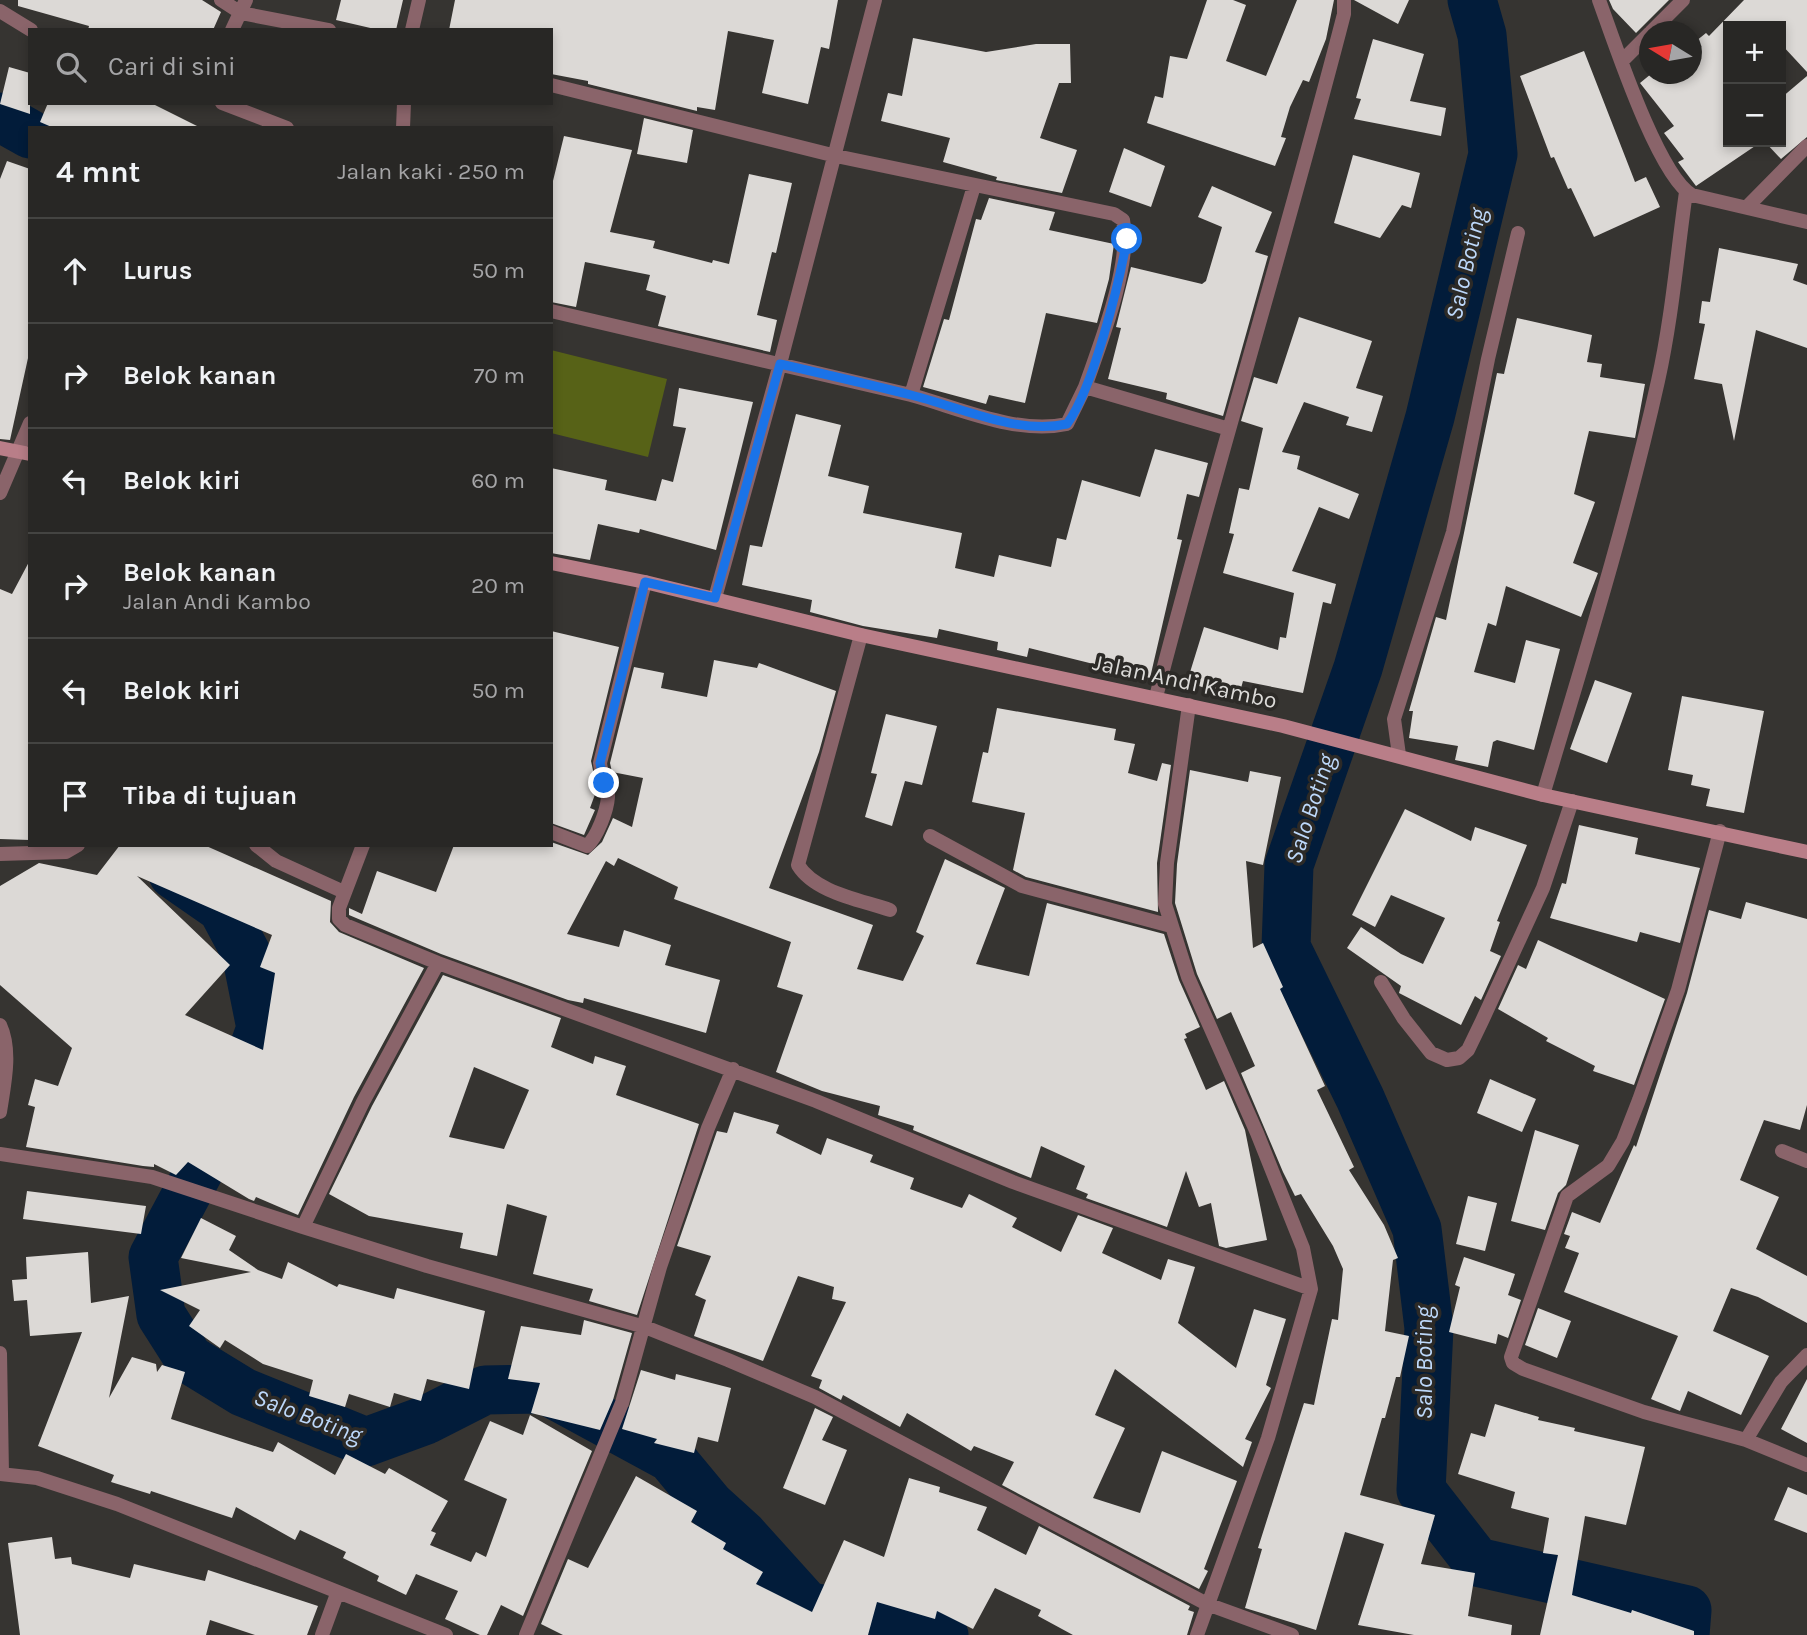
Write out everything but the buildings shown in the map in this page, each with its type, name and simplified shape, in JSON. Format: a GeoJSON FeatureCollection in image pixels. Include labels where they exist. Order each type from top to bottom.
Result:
{"type":"FeatureCollection","features":[{"type":"Feature","properties":{"kind":"street"},"geometry":{"type":"LineString","coordinates":[[221,0],[322,28]]}},
{"type":"Feature","properties":{"kind":"street"},"geometry":{"type":"LineString","coordinates":[[412,28],[419,0]]}},
{"type":"Feature","properties":{"kind":"street"},"geometry":{"type":"LineString","coordinates":[[715,598],[836,156],[875,0]]}},
{"type":"Feature","properties":{"kind":"street"},"geometry":{"type":"LineString","coordinates":[[1156,697],[1315,126],[1343,14],[1344,0]]}},
{"type":"Feature","properties":{"kind":"street"},"geometry":{"type":"LineString","coordinates":[[1598,0],[1652,135],[1676,180],[1686,192],[1807,222]]}},
{"type":"Feature","properties":{"kind":"street"},"geometry":{"type":"LineString","coordinates":[[1661,21],[1683,0]]}},
{"type":"Feature","properties":{"kind":"street"},"geometry":{"type":"LineString","coordinates":[[233,28],[244,7]]}},
{"type":"Feature","properties":{"kind":"street"},"geometry":{"type":"LineString","coordinates":[[0,11],[28,28]]}},
{"type":"Feature","properties":{"kind":"street"},"geometry":{"type":"LineString","coordinates":[[1622,61],[1639,43]]}},
{"type":"Feature","properties":{"kind":"street"},"geometry":{"type":"LineString","coordinates":[[553,85],[836,156],[1114,214],[1124,220],[1127,239],[1122,265],[1085,387],[1067,424],[1048,428],[1023,426],[911,395],[553,311]]}},
{"type":"Feature","properties":{"kind":"street"},"geometry":{"type":"LineString","coordinates":[[227,105],[282,126]]}},
{"type":"Feature","properties":{"kind":"street"},"geometry":{"type":"LineString","coordinates":[[403,126],[404,105]]}},
{"type":"Feature","properties":{"kind":"street"},"geometry":{"type":"LineString","coordinates":[[1748,206],[1807,146]]}},
{"type":"Feature","properties":{"kind":"street"},"geometry":{"type":"LineString","coordinates":[[911,395],[974,186]]}},
{"type":"Feature","properties":{"kind":"street"},"geometry":{"type":"LineString","coordinates":[[1543,795],[1605,581],[1658,381],[1671,315],[1686,192]]}},
{"type":"Feature","properties":{"kind":"street"},"geometry":{"type":"LineString","coordinates":[[1399,755],[1394,719],[1453,532],[1488,359],[1518,233]]}},
{"type":"Feature","properties":{"kind":"street"},"geometry":{"type":"LineString","coordinates":[[1085,387],[1229,429]]}},
{"type":"Feature","properties":{"kind":"street"},"geometry":{"type":"LineString","coordinates":[[0,493],[24,453],[28,433]]}},
{"type":"Feature","properties":{"kind":"street"},"geometry":{"type":"LineString","coordinates":[[0,448],[24,453]]}},
{"type":"Feature","properties":{"kind":"street","name":"Jalan Andi Kambo"},"geometry":{"type":"LineString","coordinates":[[553,563],[715,598],[861,635],[1283,726],[1379,749],[1543,795],[1720,831],[1807,852]]}},
{"type":"Feature","properties":{"kind":"street"},"geometry":{"type":"LineString","coordinates":[[553,833],[587,846],[598,825],[608,797],[600,763],[645,582]]}},
{"type":"Feature","properties":{"kind":"street"},"geometry":{"type":"LineString","coordinates":[[861,635],[798,865],[805,876],[822,886],[890,910]]}},
{"type":"Feature","properties":{"kind":"street"},"geometry":{"type":"LineString","coordinates":[[1189,705],[1164,888],[1171,926],[1210,1031],[1257,1133],[1290,1214],[1303,1248],[1311,1289],[1268,1438],[1196,1635]]}},
{"type":"Feature","properties":{"kind":"street"},"geometry":{"type":"LineString","coordinates":[[1381,982],[1404,1019],[1432,1053],[1447,1060],[1459,1058],[1468,1051],[1543,888],[1572,801]]}},
{"type":"Feature","properties":{"kind":"street"},"geometry":{"type":"LineString","coordinates":[[1720,831],[1678,990],[1623,1141],[1608,1166],[1567,1196],[1511,1357],[1513,1363],[1523,1369],[1608,1399],[1746,1440],[1807,1465]]}},
{"type":"Feature","properties":{"kind":"street"},"geometry":{"type":"LineString","coordinates":[[930,836],[1022,886],[1171,926]]}},
{"type":"Feature","properties":{"kind":"street"},"geometry":{"type":"LineString","coordinates":[[0,854],[66,852],[75,847]]}},
{"type":"Feature","properties":{"kind":"street"},"geometry":{"type":"LineString","coordinates":[[258,847],[276,861],[344,892]]}},
{"type":"Feature","properties":{"kind":"street"},"geometry":{"type":"LineString","coordinates":[[362,847],[344,892],[339,919],[345,925],[438,963],[733,1069],[1013,1182],[1311,1289]]}},
{"type":"Feature","properties":{"kind":"street"},"geometry":{"type":"LineString","coordinates":[[303,1227],[363,1102],[438,963]]}},
{"type":"Feature","properties":{"kind":"street"},"geometry":{"type":"LineString","coordinates":[[0,1025],[5,1035],[6,1055],[0,1112]]}},
{"type":"Feature","properties":{"kind":"street"},"geometry":{"type":"LineString","coordinates":[[526,1635],[622,1403],[660,1267],[708,1128],[733,1069]]}},
{"type":"Feature","properties":{"kind":"street"},"geometry":{"type":"LineString","coordinates":[[1782,1151],[1807,1161]]}},
{"type":"Feature","properties":{"kind":"street"},"geometry":{"type":"LineString","coordinates":[[0,1154],[152,1177],[427,1266],[645,1327],[815,1397],[1207,1604],[1292,1635]]}},
{"type":"Feature","properties":{"kind":"street"},"geometry":{"type":"LineString","coordinates":[[0,1353],[1,1474],[37,1478],[104,1499],[268,1563],[337,1594],[446,1635]]}},
{"type":"Feature","properties":{"kind":"street"},"geometry":{"type":"LineString","coordinates":[[1746,1440],[1781,1382],[1807,1355]]}},
{"type":"Feature","properties":{"kind":"street"},"geometry":{"type":"LineString","coordinates":[[322,1635],[337,1594]]}},
{"type":"Feature","properties":{"kind":"green space"},"geometry":{"type":"Polygon","coordinates":[[[553,350],[667,379],[648,457],[553,433],[553,350]]]}},
{"type":"Feature","properties":{"kind":"waterway","name":"Salo Boting"},"geometry":{"type":"LineString","coordinates":[[1472,0],[1482,35],[1493,154],[1430,417],[1358,668],[1289,865],[1286,947],[1360,1098],[1417,1229],[1429,1328],[1421,1490],[1477,1562],[1687,1610],[1685,1635]]}},
{"type":"Feature","properties":{"kind":"waterway","name":"Salo Boting"},"geometry":{"type":"LineString","coordinates":[[0,117],[28,133]]}},
{"type":"Feature","properties":{"kind":"waterway","name":"Salo Boting"},"geometry":{"type":"LineString","coordinates":[[173,874],[222,908],[246,953],[261,1028],[232,1109],[153,1257],[161,1315],[189,1359],[243,1392],[366,1442],[426,1420],[485,1390],[544,1389],[671,1458],[710,1505],[743,1535],[807,1606],[944,1635]]}},
{"type":"Feature","properties":{"kind":"route"},"geometry":{"type":"LineString","coordinates":[[604,783],[600,763],[645,582],[715,598],[780,364],[911,395],[1023,426],[1048,428],[1067,424],[1074,414],[1095,358],[1127,239]]}}]}
